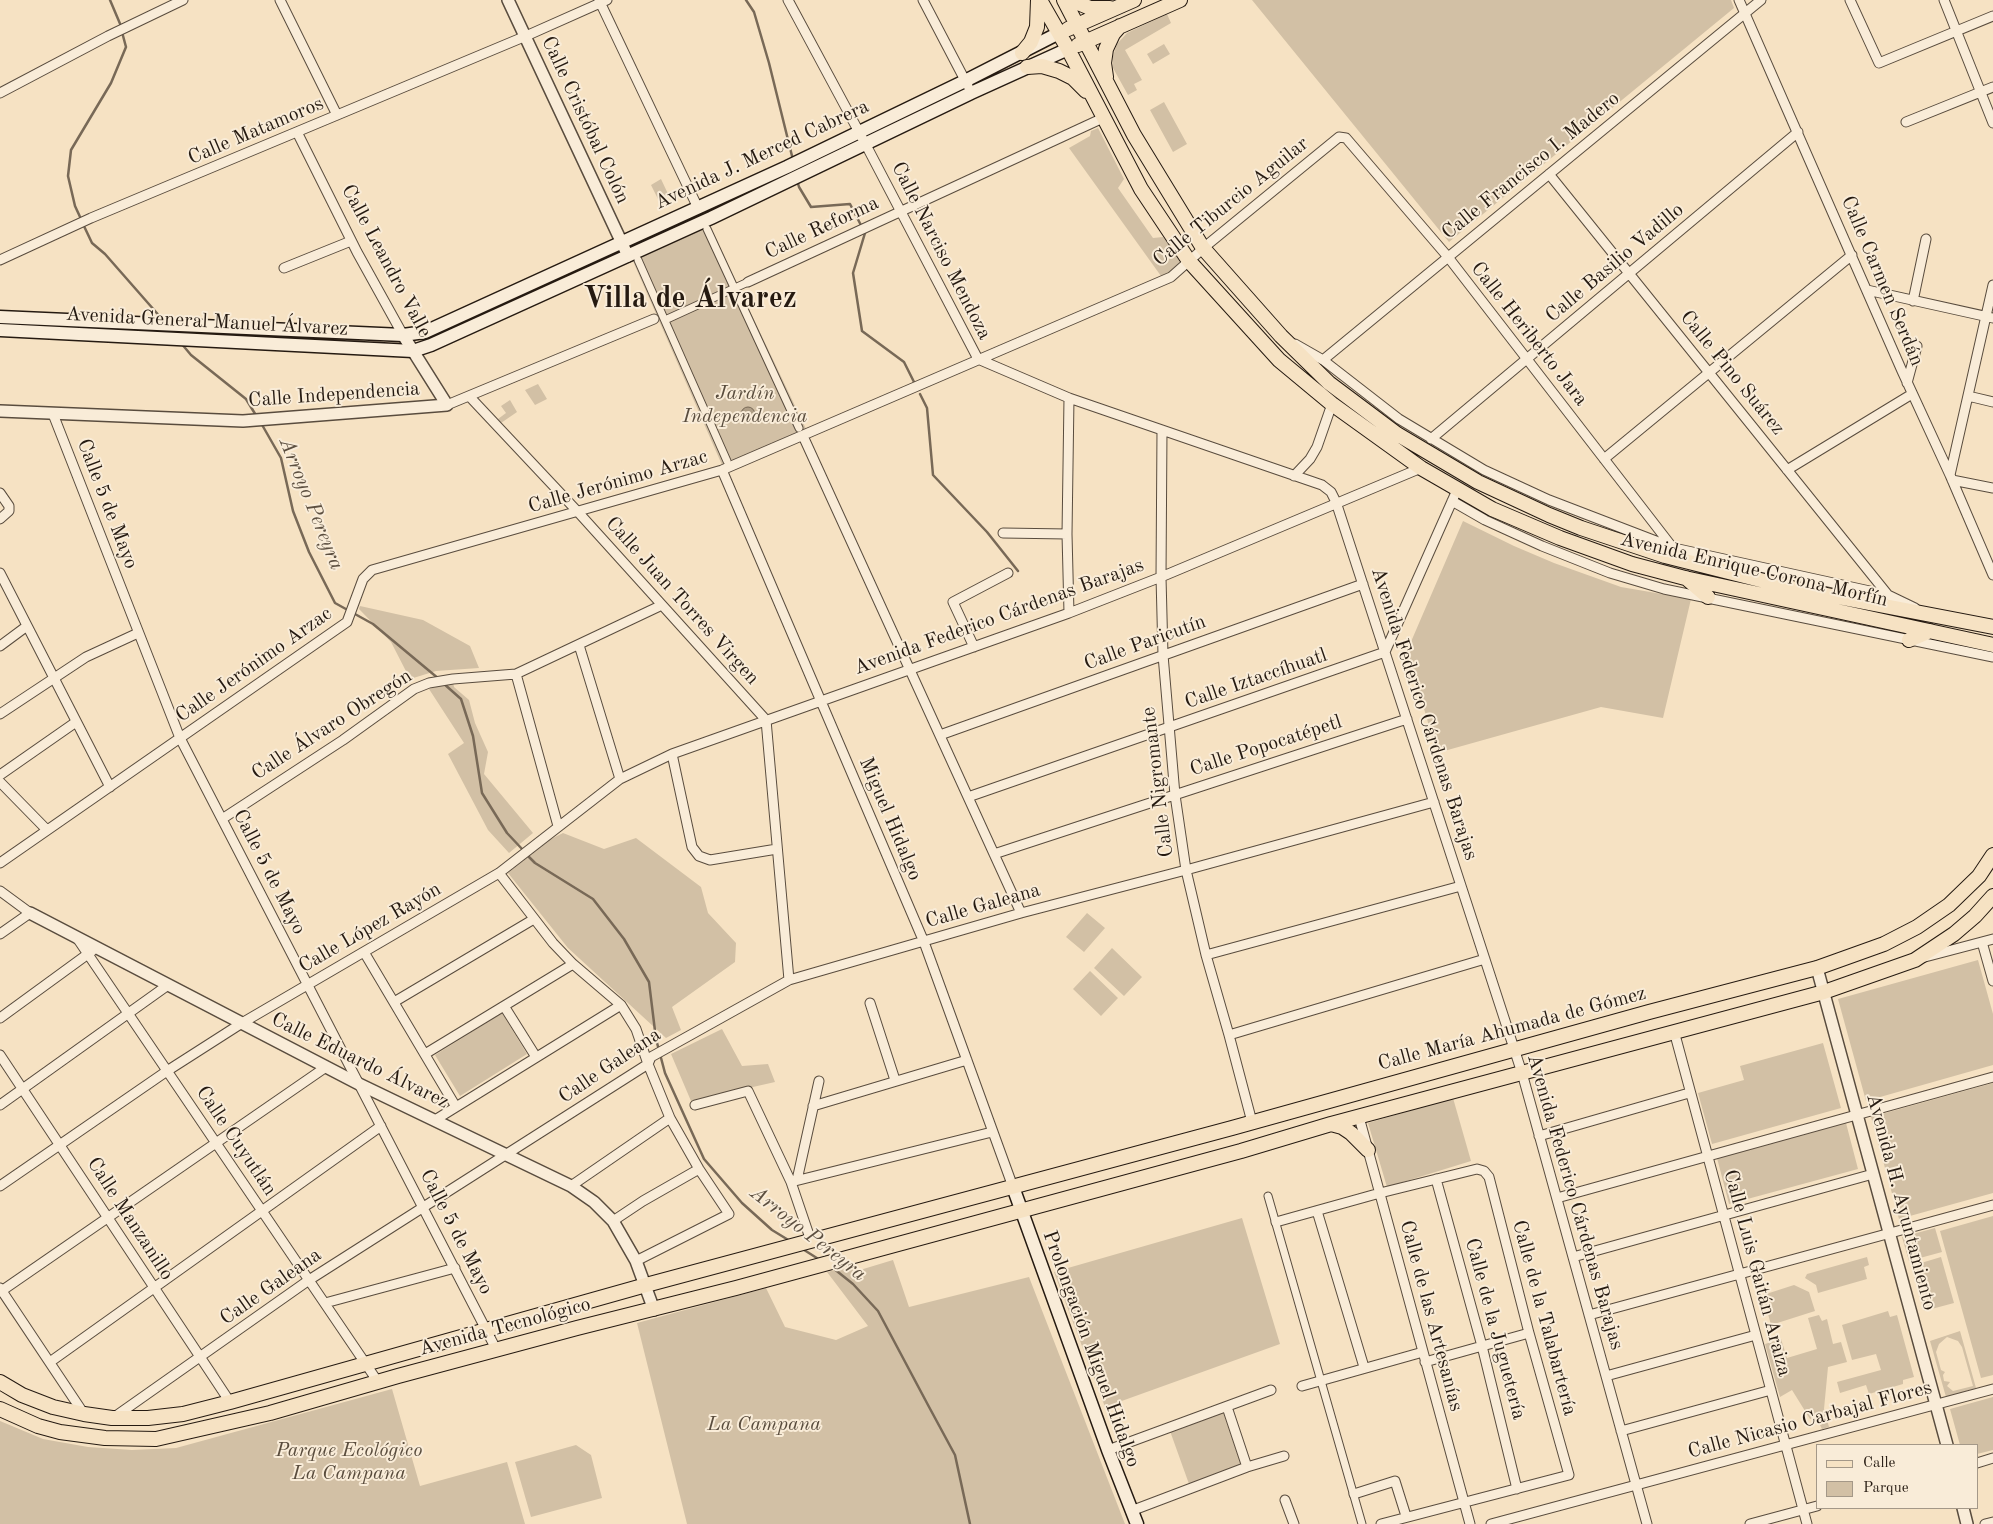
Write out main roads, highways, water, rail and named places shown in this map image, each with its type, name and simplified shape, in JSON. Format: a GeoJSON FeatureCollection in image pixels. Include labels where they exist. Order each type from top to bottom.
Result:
{"type":"FeatureCollection","features":[{"type":"Feature","properties":{"kind":"main road","name":"Avenida Enrique Corona Morfín"},"geometry":{"type":"LineString","coordinates":[[1039,0],[1068,49],[1140,189],[1189,261],[1279,360],[1332,404],[1421,468],[1455,496],[1492,508],[1560,538],[1632,564],[1685,578],[1993,645]]}},
{"type":"Feature","properties":{"kind":"main road"},"geometry":{"type":"LineString","coordinates":[[1022,53],[1031,42],[1037,27],[1039,0]]}},
{"type":"Feature","properties":{"kind":"main road","name":"Avenida Enrique Corona Morfín"},"geometry":{"type":"LineString","coordinates":[[1064,0],[1108,88],[1203,248],[1281,336],[1329,383],[1397,434],[1478,482],[1581,528],[1684,561],[1796,589],[1993,627]]}},
{"type":"Feature","properties":{"kind":"main road"},"geometry":{"type":"LineString","coordinates":[[1072,0],[1090,8],[1115,8]]}},
{"type":"Feature","properties":{"kind":"main road","name":"Avenida J. Merced Cabrera"},"geometry":{"type":"LineString","coordinates":[[403,335],[425,332],[622,243],[792,165],[1022,53],[1059,33],[1134,0]]}},
{"type":"Feature","properties":{"kind":"main road"},"geometry":{"type":"LineString","coordinates":[[1068,49],[1180,0]]}},
{"type":"Feature","properties":{"kind":"main road"},"geometry":{"type":"LineString","coordinates":[[1108,88],[1104,63],[1106,48],[1113,34],[1120,26]]}},
{"type":"Feature","properties":{"kind":"main road","name":"Avenida J. Merced Cabrera"},"geometry":{"type":"LineString","coordinates":[[413,351],[633,258],[971,93],[1068,49]]}},
{"type":"Feature","properties":{"kind":"main road"},"geometry":{"type":"LineString","coordinates":[[1027,67],[1042,66],[1059,71],[1073,78],[1093,98]]}},
{"type":"Feature","properties":{"kind":"main road"},"geometry":{"type":"LineString","coordinates":[[792,165],[798,177]]}},
{"type":"Feature","properties":{"kind":"main road","name":"Avenida General Manuel Álvarez"},"geometry":{"type":"LineString","coordinates":[[0,317],[150,322],[403,335]]}},
{"type":"Feature","properties":{"kind":"main road"},"geometry":{"type":"LineString","coordinates":[[182,325],[184,339]]}},
{"type":"Feature","properties":{"kind":"main road","name":"Avenida General Manuel Álvarez"},"geometry":{"type":"LineString","coordinates":[[0,330],[413,351]]}},
{"type":"Feature","properties":{"kind":"main road"},"geometry":{"type":"LineString","coordinates":[[1685,578],[1708,597]]}},
{"type":"Feature","properties":{"kind":"main road"},"geometry":{"type":"LineString","coordinates":[[1909,640],[1930,631]]}},
{"type":"Feature","properties":{"kind":"main road","name":"Calle María Ahumada de Gómez"},"geometry":{"type":"LineString","coordinates":[[1013,1187],[1818,968],[1884,944],[1917,927],[1949,905],[1979,876],[1993,855]]}},
{"type":"Feature","properties":{"kind":"main road"},"geometry":{"type":"LineString","coordinates":[[1020,1210],[1824,992],[1915,960],[1954,934],[1975,916],[1993,896]]}},
{"type":"Feature","properties":{"kind":"main road"},"geometry":{"type":"LineString","coordinates":[[1332,1124],[1350,1132],[1368,1150]]}},
{"type":"Feature","properties":{"kind":"main road"},"geometry":{"type":"LineString","coordinates":[[1232,1128],[1241,1150]]}},
{"type":"Feature","properties":{"kind":"main road","name":"Prolongación Miguel Hidalgo"},"geometry":{"type":"LineString","coordinates":[[1013,1187],[1108,1450],[1137,1524]]}},
{"type":"Feature","properties":{"kind":"main road","name":"Avenida Tecnológico"},"geometry":{"type":"LineString","coordinates":[[0,1382],[22,1395],[53,1407],[84,1414],[112,1418],[148,1418],[183,1414],[1013,1187]]}},
{"type":"Feature","properties":{"kind":"main road","name":"Avenida Tecnológico"},"geometry":{"type":"LineString","coordinates":[[0,1409],[38,1426],[60,1432],[104,1438],[156,1439],[270,1413],[496,1349],[654,1310],[1020,1210]]}},
{"type":"Feature","properties":{"kind":"waterway","name":"Arroyo Pereyra"},"geometry":{"type":"LineString","coordinates":[[110,0],[121,26]]}},
{"type":"Feature","properties":{"kind":"waterway"},"geometry":{"type":"LineString","coordinates":[[746,0],[754,12],[769,63],[793,160]]}},
{"type":"Feature","properties":{"kind":"waterway","name":"Arroyo Pereyra"},"geometry":{"type":"LineString","coordinates":[[81,219],[75,206],[68,176],[71,150],[111,83],[126,47],[122,32]]}},
{"type":"Feature","properties":{"kind":"waterway"},"geometry":{"type":"LineString","coordinates":[[797,180],[811,207],[850,204],[865,233],[853,273],[862,331],[904,362],[915,384]]}},
{"type":"Feature","properties":{"kind":"waterway","name":"Arroyo Pereyra"},"geometry":{"type":"LineString","coordinates":[[83,224],[92,243],[105,254],[162,319]]}},
{"type":"Feature","properties":{"kind":"waterway","name":"Arroyo Pereyra"},"geometry":{"type":"LineString","coordinates":[[181,343],[191,355],[246,399],[257,417]]}},
{"type":"Feature","properties":{"kind":"waterway"},"geometry":{"type":"LineString","coordinates":[[920,394],[927,408],[933,475],[987,532],[1018,571]]}},
{"type":"Feature","properties":{"kind":"waterway","name":"Arroyo Pereyra"},"geometry":{"type":"LineString","coordinates":[[261,423],[281,458],[293,511],[309,552],[335,603],[373,624],[439,679]]}},
{"type":"Feature","properties":{"kind":"waterway","name":"Arroyo Pereyra"},"geometry":{"type":"LineString","coordinates":[[443,683],[461,699],[473,736],[482,793],[507,833],[523,850]]}},
{"type":"Feature","properties":{"kind":"waterway","name":"Arroyo Pereyra"},"geometry":{"type":"LineString","coordinates":[[527,855],[535,863],[593,899],[624,939],[649,982],[656,1039],[665,1073],[704,1159],[742,1203],[772,1230],[790,1241]]}},
{"type":"Feature","properties":{"kind":"waterway","name":"Arroyo Pereyra"},"geometry":{"type":"LineString","coordinates":[[801,1248],[820,1260]]}},
{"type":"Feature","properties":{"kind":"waterway","name":"Arroyo Pereyra"},"geometry":{"type":"LineString","coordinates":[[833,1268],[853,1284],[878,1311],[955,1455],[970,1524]]}},
{"type":"Feature","properties":{"kind":"district","name":"Villa de Álvarez"},"geometry":{"type":"Point","coordinates":[690,299]}},
{"type":"Feature","properties":{"kind":"park label","name":"Jardín Independencia"},"geometry":{"type":"Point","coordinates":[745,406]}},
{"type":"Feature","properties":{"kind":"park label","name":"La Campana"},"geometry":{"type":"Point","coordinates":[764,1425]}},
{"type":"Feature","properties":{"kind":"park label","name":"Parque Ecológico La Campana"},"geometry":{"type":"Point","coordinates":[349,1462]}}]}
